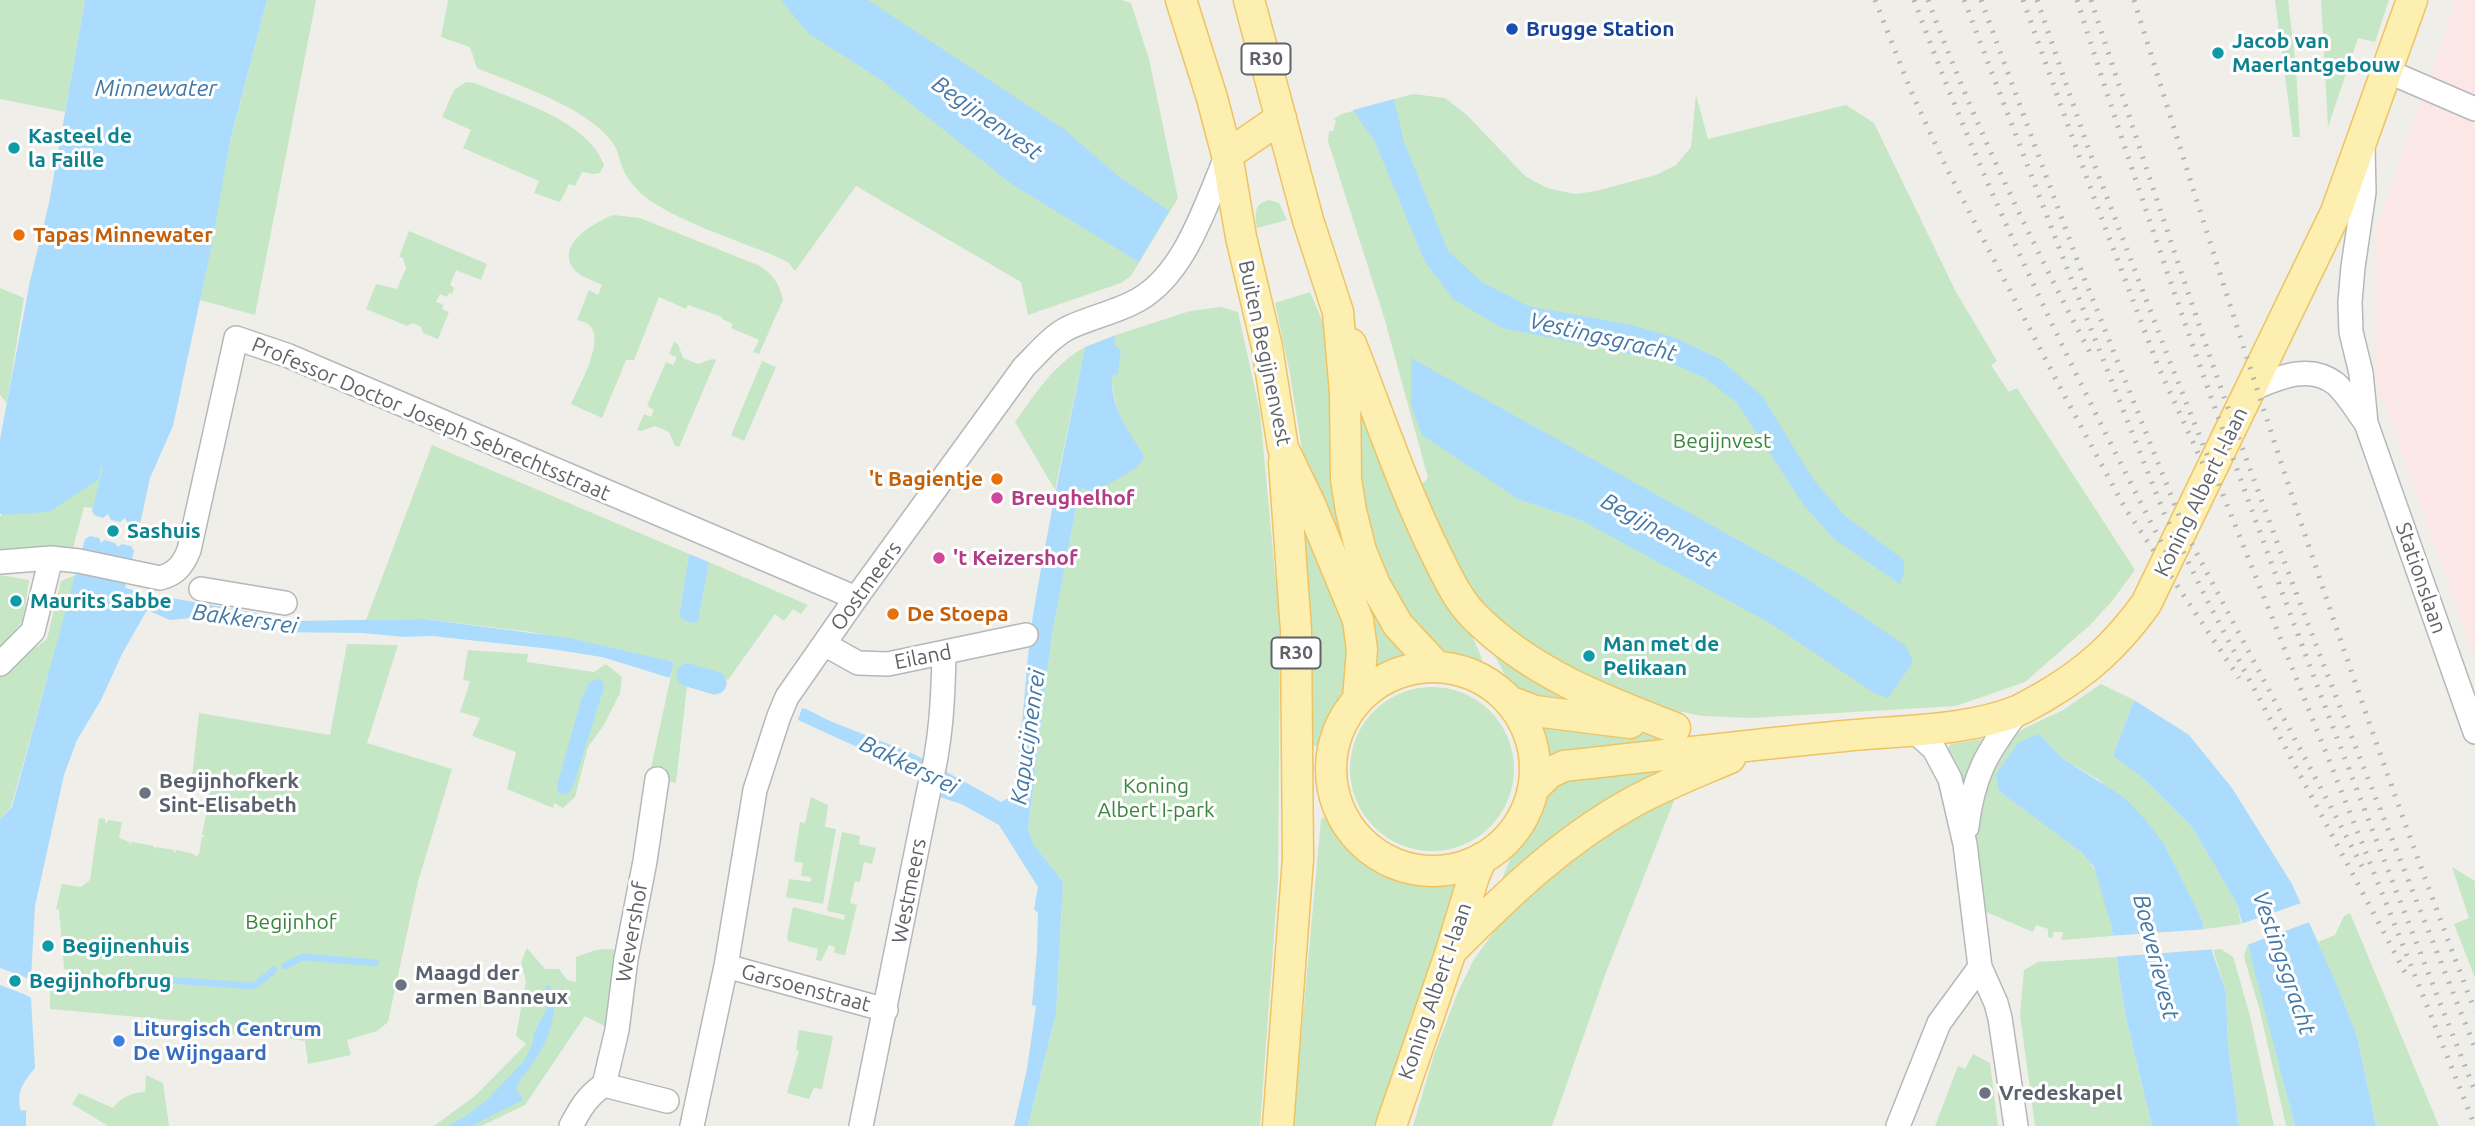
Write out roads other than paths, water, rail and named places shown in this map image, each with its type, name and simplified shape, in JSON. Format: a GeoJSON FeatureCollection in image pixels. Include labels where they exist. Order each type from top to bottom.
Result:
{"type":"FeatureCollection","features":[{"type":"Feature","properties":{"kind":"main road","name":"Buiten Begijnenvest"},"geometry":{"type":"LineString","coordinates":[[1181,0],[1227,155],[1241,237],[1266,347],[1283,448],[1350,594],[1358,620],[1363,650],[1357,699]]}},
{"type":"Feature","properties":{"kind":"main road","name":"R30"},"geometry":{"type":"LineString","coordinates":[[1249,0],[1308,220],[1338,312],[1423,528],[1458,595],[1472,614],[1506,644],[1541,669],[1587,694],[1675,728]]}},
{"type":"Feature","properties":{"kind":"main road","name":"Koning Albert I-laan"},"geometry":{"type":"LineString","coordinates":[[1534,788],[1549,773],[1564,766],[1956,726],[2018,711],[2095,662],[2123,635],[2146,604],[2252,389],[2336,212],[2412,0]]}},
{"type":"Feature","properties":{"kind":"main road"},"geometry":{"type":"LineString","coordinates":[[1227,155],[1281,118]]}},
{"type":"Feature","properties":{"kind":"main road","name":"R30"},"geometry":{"type":"LineString","coordinates":[[1338,312],[1345,393],[1346,479],[1350,511],[1361,551],[1374,585],[1398,625],[1436,666]]}},
{"type":"Feature","properties":{"kind":"main road","name":"R30"},"geometry":{"type":"LineString","coordinates":[[1278,1126],[1298,859],[1296,631],[1283,448]]}},
{"type":"Feature","properties":{"kind":"main road","name":"R30"},"geometry":{"type":"LineString","coordinates":[[1436,666],[1470,674],[1502,692],[1514,703],[1523,718],[1535,760],[1534,788],[1527,811],[1514,831],[1494,851],[1482,858],[1466,865],[1438,871],[1410,869],[1384,859],[1362,843],[1337,805],[1330,774],[1336,733],[1357,699],[1393,674],[1436,666]]}},
{"type":"Feature","properties":{"kind":"main road","name":"Koning Albert I-laan"},"geometry":{"type":"LineString","coordinates":[[1514,703],[1535,711],[1675,728],[1767,744]]}},
{"type":"Feature","properties":{"kind":"main road"},"geometry":{"type":"LineString","coordinates":[[1474,913],[1590,828],[1632,802],[1675,781],[1767,744]]}},
{"type":"Feature","properties":{"kind":"main road","name":"R30"},"geometry":{"type":"LineString","coordinates":[[1298,859],[1330,774]]}},
{"type":"Feature","properties":{"kind":"main road","name":"Koning Albert I-laan"},"geometry":{"type":"LineString","coordinates":[[1391,1126],[1451,951],[1474,913],[1474,876],[1482,858]]}},
{"type":"Feature","properties":{"kind":"street"},"geometry":{"type":"LineString","coordinates":[[2387,71],[2475,109]]}},
{"type":"Feature","properties":{"kind":"street","name":"Stationslaan"},"geometry":{"type":"LineString","coordinates":[[2363,142],[2364,192],[2350,302],[2351,332],[2361,373],[2367,424],[2475,732]]}},
{"type":"Feature","properties":{"kind":"street","name":"Oostmeers"},"geometry":{"type":"LineString","coordinates":[[685,1110],[726,966],[755,789],[787,697],[1024,367],[1050,341],[1067,329],[1138,300],[1157,287],[1169,274],[1181,255],[1227,155]]}},
{"type":"Feature","properties":{"kind":"street","name":"Professor Doctor Joseph Sebrechtsstraat"},"geometry":{"type":"LineString","coordinates":[[171,576],[183,565],[190,550],[236,338],[302,362],[856,598]]}},
{"type":"Feature","properties":{"kind":"street","name":"Stationslaan"},"geometry":{"type":"LineString","coordinates":[[2252,389],[2285,375],[2321,376],[2336,384],[2367,424]]}},
{"type":"Feature","properties":{"kind":"street"},"geometry":{"type":"LineString","coordinates":[[0,664],[33,631],[51,558]]}},
{"type":"Feature","properties":{"kind":"street"},"geometry":{"type":"LineString","coordinates":[[0,562],[51,558],[79,561],[129,573],[160,578],[171,576],[181,586],[285,603]]}},
{"type":"Feature","properties":{"kind":"street","name":"Eiland"},"geometry":{"type":"LineString","coordinates":[[824,644],[858,663],[869,665],[944,654],[1027,635]]}},
{"type":"Feature","properties":{"kind":"street","name":"Westmeers"},"geometry":{"type":"LineString","coordinates":[[861,1126],[941,733],[944,654]]}},
{"type":"Feature","properties":{"kind":"street"},"geometry":{"type":"LineString","coordinates":[[1965,844],[1971,798],[1979,771],[1995,741],[2018,711]]}},
{"type":"Feature","properties":{"kind":"street"},"geometry":{"type":"LineString","coordinates":[[1912,729],[1934,749],[1945,767],[1959,811],[1980,967],[2000,1018],[2016,1126]]}},
{"type":"Feature","properties":{"kind":"street","name":"Wevershof"},"geometry":{"type":"LineString","coordinates":[[604,1085],[617,1030],[626,959],[657,779]]}},
{"type":"Feature","properties":{"kind":"street","name":"Garsoenstraat"},"geometry":{"type":"LineString","coordinates":[[726,966],[886,1010]]}},
{"type":"Feature","properties":{"kind":"street"},"geometry":{"type":"LineString","coordinates":[[1898,1126],[1939,1023],[1980,967]]}},
{"type":"Feature","properties":{"kind":"street"},"geometry":{"type":"LineString","coordinates":[[571,1126],[592,1093],[604,1085],[685,1110]]}},
{"type":"Feature","properties":{"kind":"water","name":"Minnewater"},"geometry":{"type":"Polygon","coordinates":[[[85,0],[267,0],[230,142],[211,249],[173,426],[150,478],[140,524],[137,526],[128,524],[125,518],[120,522],[111,520],[108,514],[103,518],[94,515],[92,511],[103,467],[99,479],[49,512],[0,513],[0,439],[30,281],[49,203],[85,0]]]}},
{"type":"Feature","properties":{"kind":"water","name":"Begijnenvest"},"geometry":{"type":"Polygon","coordinates":[[[781,0],[868,0],[1065,130],[1117,175],[1169,211],[1139,262],[1013,185],[881,80],[808,33],[781,0]]]}},
{"type":"Feature","properties":{"kind":"water","name":"Vestingsgracht"},"geometry":{"type":"Polygon","coordinates":[[[1394,99],[1404,142],[1448,251],[1482,282],[1528,306],[1631,325],[1673,337],[1720,359],[1763,397],[1813,479],[1844,515],[1904,560],[1900,584],[1834,539],[1803,504],[1737,403],[1705,378],[1666,361],[1502,328],[1453,299],[1425,262],[1375,142],[1353,110],[1394,99]]]}},
{"type":"Feature","properties":{"kind":"water","name":"Kapucijnenrei"},"geometry":{"type":"Polygon","coordinates":[[[1116,335],[1114,345],[1121,350],[1118,374],[1112,376],[1114,398],[1121,418],[1143,454],[1143,460],[1133,470],[1093,493],[1083,488],[1079,492],[1052,634],[1028,829],[1032,842],[1063,882],[1056,1013],[1028,1126],[1014,1126],[1027,1069],[1036,1006],[1032,1005],[1038,913],[1034,909],[1038,887],[999,825],[961,804],[940,797],[916,774],[798,720],[802,708],[806,709],[914,754],[1001,802],[1012,796],[1033,615],[1085,347],[1116,335]]]}},
{"type":"Feature","properties":{"kind":"water","name":"Begijnenvest"},"geometry":{"type":"Polygon","coordinates":[[[1411,358],[1801,575],[1906,646],[1913,662],[1888,698],[1874,693],[1773,625],[1581,520],[1518,499],[1422,435],[1411,405],[1411,358]]]}},
{"type":"Feature","properties":{"kind":"water"},"geometry":{"type":"Polygon","coordinates":[[[90,536],[99,538],[101,543],[105,540],[118,547],[122,544],[131,546],[134,551],[125,588],[137,591],[138,597],[158,599],[160,596],[292,621],[425,619],[569,638],[674,662],[670,678],[602,657],[551,649],[432,636],[271,632],[192,618],[170,620],[147,610],[122,654],[101,700],[77,740],[64,775],[35,906],[31,978],[26,995],[31,998],[35,1068],[24,1083],[19,1098],[21,1111],[26,1110],[26,1126],[0,1126],[0,819],[12,807],[85,539],[90,536]]]}},
{"type":"Feature","properties":{"kind":"water"},"geometry":{"type":"Polygon","coordinates":[[[689,554],[709,562],[698,622],[690,623],[679,616],[689,554]]]}},
{"type":"Feature","properties":{"kind":"water"},"geometry":{"type":"Polygon","coordinates":[[[601,678],[604,687],[573,787],[566,795],[558,793],[557,786],[581,700],[590,682],[601,678]]]}},
{"type":"Feature","properties":{"kind":"water","name":"Vestingsgracht"},"geometry":{"type":"Polygon","coordinates":[[[2134,700],[2189,735],[2232,788],[2292,884],[2357,1036],[2376,1126],[2295,1126],[2237,904],[2192,827],[2144,779],[2113,756],[2134,700]]]}},
{"type":"Feature","properties":{"kind":"water","name":"Boeverievest"},"geometry":{"type":"Polygon","coordinates":[[[2039,734],[2062,758],[2125,798],[2165,846],[2200,916],[2226,992],[2228,1046],[2239,1126],[2152,1126],[2126,1018],[2111,924],[2094,867],[2081,852],[1999,791],[1996,774],[2019,742],[2039,734]]]}},
{"type":"Feature","properties":{"kind":"water"},"geometry":{"type":"Polygon","coordinates":[[[549,985],[554,1003],[552,1024],[539,1054],[517,1085],[516,1089],[523,1100],[471,1126],[447,1126],[488,1099],[524,1061],[532,1045],[534,1033],[546,1011],[545,986],[549,985]]]}},
{"type":"Feature","properties":{"kind":"waterway","name":"Bakkersrei"},"geometry":{"type":"LineString","coordinates":[[688,675],[715,683]]}},
{"type":"Feature","properties":{"kind":"waterway"},"geometry":{"type":"LineString","coordinates":[[285,966],[303,957],[375,963]]}},
{"type":"Feature","properties":{"kind":"waterway"},"geometry":{"type":"LineString","coordinates":[[118,988],[169,980],[254,986],[274,970]]}},
{"type":"Feature","properties":{"kind":"railway"},"geometry":{"type":"LineString","coordinates":[[1875,0],[1911,91],[1945,165],[2063,393],[2125,508],[2239,678]]}},
{"type":"Feature","properties":{"kind":"railway"},"geometry":{"type":"LineString","coordinates":[[1914,0],[1971,145],[2034,287],[2173,565]]}},
{"type":"Feature","properties":{"kind":"railway"},"geometry":{"type":"LineString","coordinates":[[1928,0],[2005,182],[2093,358]]}},
{"type":"Feature","properties":{"kind":"railway"},"geometry":{"type":"LineString","coordinates":[[1964,0],[2164,513],[2210,606],[2407,976]]}},
{"type":"Feature","properties":{"kind":"railway"},"geometry":{"type":"LineString","coordinates":[[1981,0],[2079,265],[2186,533],[2364,870]]}},
{"type":"Feature","properties":{"kind":"railway"},"geometry":{"type":"LineString","coordinates":[[2023,0],[2158,366],[2203,464]]}},
{"type":"Feature","properties":{"kind":"railway"},"geometry":{"type":"LineString","coordinates":[[2037,0],[2090,153],[2170,362],[2475,1126]]}},
{"type":"Feature","properties":{"kind":"railway"},"geometry":{"type":"LineString","coordinates":[[2077,0],[2168,276],[2266,549],[2475,1091]]}},
{"type":"Feature","properties":{"kind":"railway"},"geometry":{"type":"LineString","coordinates":[[2091,0],[2197,319],[2262,503],[2475,1048]]}},
{"type":"Feature","properties":{"kind":"railway"},"geometry":{"type":"LineString","coordinates":[[2134,0],[2296,508],[2383,761],[2475,1011]]}},
{"type":"Feature","properties":{"kind":"place","name":"Brugge Station"},"geometry":{"type":"Point","coordinates":[1512,29]}},
{"type":"Feature","properties":{"kind":"place","name":"Jacob van Maerlantgebouw"},"geometry":{"type":"Point","coordinates":[2218,53]}},
{"type":"Feature","properties":{"kind":"place","name":"Kasteel de la Faille"},"geometry":{"type":"Point","coordinates":[14,148]}},
{"type":"Feature","properties":{"kind":"place","name":"Tapas Minnewater"},"geometry":{"type":"Point","coordinates":[19,235]}},
{"type":"Feature","properties":{"kind":"place","name":"'t Bagientje"},"geometry":{"type":"Point","coordinates":[997,479]}},
{"type":"Feature","properties":{"kind":"place","name":"Breughelhof"},"geometry":{"type":"Point","coordinates":[997,498]}},
{"type":"Feature","properties":{"kind":"place","name":"Sashuis"},"geometry":{"type":"Point","coordinates":[113,531]}},
{"type":"Feature","properties":{"kind":"place","name":"'t Keizershof"},"geometry":{"type":"Point","coordinates":[939,558]}},
{"type":"Feature","properties":{"kind":"place","name":"Maurits Sabbe"},"geometry":{"type":"Point","coordinates":[16,601]}},
{"type":"Feature","properties":{"kind":"place","name":"De Stoepa"},"geometry":{"type":"Point","coordinates":[893,614]}},
{"type":"Feature","properties":{"kind":"place","name":"Man met de Pelikaan"},"geometry":{"type":"Point","coordinates":[1589,656]}},
{"type":"Feature","properties":{"kind":"place","name":"Begijnhofkerk Sint-Elisabeth"},"geometry":{"type":"Point","coordinates":[145,793]}},
{"type":"Feature","properties":{"kind":"place","name":"Begijnenhuis"},"geometry":{"type":"Point","coordinates":[48,946]}},
{"type":"Feature","properties":{"kind":"place","name":"Begijnhofbrug"},"geometry":{"type":"Point","coordinates":[15,981]}},
{"type":"Feature","properties":{"kind":"place","name":"Maagd der armen Banneux"},"geometry":{"type":"Point","coordinates":[401,985]}},
{"type":"Feature","properties":{"kind":"place","name":"Liturgisch Centrum De Wijngaard"},"geometry":{"type":"Point","coordinates":[119,1041]}},
{"type":"Feature","properties":{"kind":"place","name":"Vredeskapel"},"geometry":{"type":"Point","coordinates":[1985,1093]}},
{"type":"Feature","properties":{"kind":"park label","name":"Begijnvest"},"geometry":{"type":"Point","coordinates":[1722,441]}},
{"type":"Feature","properties":{"kind":"park label","name":"Koning Albert I-park"},"geometry":{"type":"Point","coordinates":[1156,798]}},
{"type":"Feature","properties":{"kind":"park label","name":"Begijnhof"},"geometry":{"type":"Point","coordinates":[291,922]}}]}
